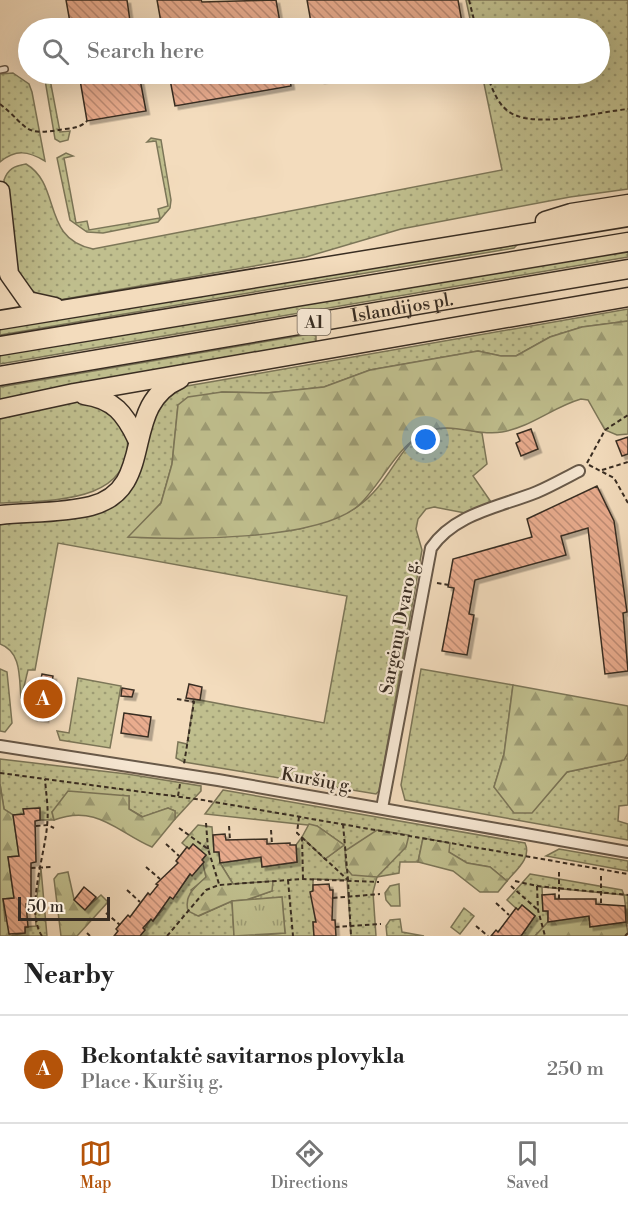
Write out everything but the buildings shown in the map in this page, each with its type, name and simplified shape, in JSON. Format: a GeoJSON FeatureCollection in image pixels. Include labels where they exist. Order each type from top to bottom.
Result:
{"type":"FeatureCollection","features":[{"type":"Feature","properties":{"kind":"highway"},"geometry":{"type":"LineString","coordinates":[[0,190],[2,241],[9,274],[28,301],[68,309]]}},
{"type":"Feature","properties":{"kind":"highway"},"geometry":{"type":"LineString","coordinates":[[472,242],[571,213],[628,204]]}},
{"type":"Feature","properties":{"kind":"highway"},"geometry":{"type":"LineString","coordinates":[[0,320],[628,217]]}},
{"type":"Feature","properties":{"kind":"highway"},"geometry":{"type":"LineString","coordinates":[[455,270],[628,227]]}},
{"type":"Feature","properties":{"kind":"highway","name":"Islandijos pl."},"geometry":{"type":"LineString","coordinates":[[0,346],[628,242]]}},
{"type":"Feature","properties":{"kind":"highway","name":"Islandijos pl."},"geometry":{"type":"LineString","coordinates":[[0,376],[628,269]]}},
{"type":"Feature","properties":{"kind":"highway"},"geometry":{"type":"LineString","coordinates":[[0,409],[74,393],[628,297]]}},
{"type":"Feature","properties":{"kind":"highway"},"geometry":{"type":"LineString","coordinates":[[0,514],[74,509],[93,506],[108,498],[122,487],[132,472],[137,455],[137,439],[144,416],[153,398],[169,384],[192,374]]}},
{"type":"Feature","properties":{"kind":"highway"},"geometry":{"type":"LineString","coordinates":[[74,393],[100,397],[116,406],[128,420],[137,439]]}},
{"type":"Feature","properties":{"kind":"street","name":"Sargėnų Dvaro g."},"geometry":{"type":"LineString","coordinates":[[382,808],[431,548],[440,535],[456,523],[519,496],[535,492],[579,471]]}},
{"type":"Feature","properties":{"kind":"street","name":"Kuršių g."},"geometry":{"type":"LineString","coordinates":[[0,746],[182,774],[628,852]]}},
{"type":"Feature","properties":{"kind":"path"},"geometry":{"type":"LineString","coordinates":[[469,0],[474,18]]}},
{"type":"Feature","properties":{"kind":"path"},"geometry":{"type":"LineString","coordinates":[[490,84],[501,104],[515,115],[539,119],[628,108]]}},
{"type":"Feature","properties":{"kind":"path"},"geometry":{"type":"LineString","coordinates":[[0,104],[23,127],[34,133],[75,127],[87,121]]}},
{"type":"Feature","properties":{"kind":"path"},"geometry":{"type":"LineString","coordinates":[[628,415],[605,430],[586,464],[614,478],[628,503]]}},
{"type":"Feature","properties":{"kind":"path"},"geometry":{"type":"LineString","coordinates":[[602,470],[628,462]]}},
{"type":"Feature","properties":{"kind":"path"},"geometry":{"type":"LineString","coordinates":[[177,699],[194,702],[178,796]]}},
{"type":"Feature","properties":{"kind":"path"},"geometry":{"type":"LineString","coordinates":[[0,773],[178,796],[628,874]]}},
{"type":"Feature","properties":{"kind":"path"},"geometry":{"type":"LineString","coordinates":[[42,936],[38,930],[35,909],[48,825],[45,779]]}},
{"type":"Feature","properties":{"kind":"path"},"geometry":{"type":"LineString","coordinates":[[299,816],[297,833],[348,880]]}},
{"type":"Feature","properties":{"kind":"path"},"geometry":{"type":"LineString","coordinates":[[206,823],[208,849],[219,885]]}},
{"type":"Feature","properties":{"kind":"path"},"geometry":{"type":"LineString","coordinates":[[343,824],[351,936]]}},
{"type":"Feature","properties":{"kind":"path"},"geometry":{"type":"LineString","coordinates":[[36,826],[48,825],[54,828]]}},
{"type":"Feature","properties":{"kind":"path"},"geometry":{"type":"LineString","coordinates":[[229,826],[230,840]]}},
{"type":"Feature","properties":{"kind":"path"},"geometry":{"type":"LineString","coordinates":[[179,828],[208,849]]}},
{"type":"Feature","properties":{"kind":"path"},"geometry":{"type":"LineString","coordinates":[[271,830],[272,844]]}},
{"type":"Feature","properties":{"kind":"path"},"geometry":{"type":"LineString","coordinates":[[302,837],[303,879]]}},
{"type":"Feature","properties":{"kind":"path"},"geometry":{"type":"LineString","coordinates":[[166,844],[180,856]]}},
{"type":"Feature","properties":{"kind":"path"},"geometry":{"type":"LineString","coordinates":[[31,868],[51,867]]}},
{"type":"Feature","properties":{"kind":"path"},"geometry":{"type":"LineString","coordinates":[[146,867],[160,879]]}},
{"type":"Feature","properties":{"kind":"path"},"geometry":{"type":"LineString","coordinates":[[559,869],[559,899]]}},
{"type":"Feature","properties":{"kind":"path"},"geometry":{"type":"LineString","coordinates":[[601,876],[601,904]]}},
{"type":"Feature","properties":{"kind":"path"},"geometry":{"type":"LineString","coordinates":[[167,936],[206,890],[219,885],[303,879],[379,882]]}},
{"type":"Feature","properties":{"kind":"path"},"geometry":{"type":"LineString","coordinates":[[288,880],[293,936]]}},
{"type":"Feature","properties":{"kind":"path"},"geometry":{"type":"LineString","coordinates":[[515,881],[600,894],[628,895]]}},
{"type":"Feature","properties":{"kind":"path"},"geometry":{"type":"LineString","coordinates":[[511,886],[538,910]]}},
{"type":"Feature","properties":{"kind":"path"},"geometry":{"type":"LineString","coordinates":[[537,886],[538,910],[545,936]]}},
{"type":"Feature","properties":{"kind":"path"},"geometry":{"type":"LineString","coordinates":[[126,890],[140,902]]}},
{"type":"Feature","properties":{"kind":"path"},"geometry":{"type":"LineString","coordinates":[[333,898],[380,894]]}},
{"type":"Feature","properties":{"kind":"path"},"geometry":{"type":"LineString","coordinates":[[496,903],[510,915]]}},
{"type":"Feature","properties":{"kind":"path"},"geometry":{"type":"LineString","coordinates":[[26,910],[35,909]]}},
{"type":"Feature","properties":{"kind":"path"},"geometry":{"type":"LineString","coordinates":[[106,913],[120,924]]}},
{"type":"Feature","properties":{"kind":"path"},"geometry":{"type":"LineString","coordinates":[[335,927],[381,924]]}},
{"type":"Feature","properties":{"kind":"path"},"geometry":{"type":"LineString","coordinates":[[476,926],[488,936]]}},
{"type":"Feature","properties":{"kind":"path"},"geometry":{"type":"LineString","coordinates":[[34,936],[38,930]]}},
{"type":"Feature","properties":{"kind":"green space"},"geometry":{"type":"Polygon","coordinates":[[[466,0],[628,0],[628,189],[570,197],[401,229],[306,257],[59,300],[46,298],[36,293],[19,277],[4,180],[15,167],[26,164],[37,173],[44,185],[58,223],[66,234],[77,243],[93,249],[502,170],[484,84],[610,84],[610,18],[470,18],[466,0]]]}},
{"type":"Feature","properties":{"kind":"green space"},"geometry":{"type":"Polygon","coordinates":[[[13,73],[18,76],[18,84],[29,84],[45,161],[28,153],[17,153],[0,162],[0,74],[13,73]]]}},
{"type":"Feature","properties":{"kind":"green space"},"geometry":{"type":"Polygon","coordinates":[[[46,84],[51,84],[60,132],[70,131],[68,140],[60,142],[55,139],[46,84]]]}},
{"type":"Feature","properties":{"kind":"green space"},"geometry":{"type":"Polygon","coordinates":[[[151,138],[161,140],[171,200],[170,208],[158,222],[103,233],[87,232],[70,220],[57,158],[66,153],[73,156],[64,158],[76,223],[87,221],[89,230],[160,218],[158,209],[168,206],[156,141],[147,142],[151,138]]]}},
{"type":"Feature","properties":{"kind":"green space"},"geometry":{"type":"Polygon","coordinates":[[[513,243],[517,245],[514,248],[0,335],[0,328],[513,243]]]}},
{"type":"Feature","properties":{"kind":"green space"},"geometry":{"type":"Polygon","coordinates":[[[628,250],[628,257],[0,364],[0,355],[628,250]]]}},
{"type":"Feature","properties":{"kind":"green space"},"geometry":{"type":"Polygon","coordinates":[[[628,309],[628,321],[582,327],[550,337],[516,356],[501,356],[478,351],[370,370],[324,387],[267,393],[222,392],[178,405],[172,464],[161,503],[129,537],[195,537],[301,529],[357,507],[373,493],[406,448],[418,437],[434,430],[454,428],[482,433],[487,464],[473,476],[491,502],[465,513],[434,507],[426,509],[418,519],[416,529],[422,550],[379,791],[376,794],[184,762],[176,758],[178,742],[187,744],[194,699],[324,723],[347,596],[58,543],[35,670],[28,670],[21,699],[16,659],[7,648],[0,644],[0,524],[45,521],[73,516],[100,505],[122,491],[136,477],[143,464],[146,436],[151,419],[165,399],[172,394],[187,386],[628,309]]]}},
{"type":"Feature","properties":{"kind":"green space"},"geometry":{"type":"Polygon","coordinates":[[[628,321],[628,434],[617,435],[605,430],[588,400],[581,399],[523,426],[502,432],[483,433],[445,428],[426,432],[406,446],[359,505],[340,517],[314,526],[249,536],[128,537],[161,503],[172,464],[178,405],[188,397],[222,392],[267,393],[324,387],[370,370],[478,351],[501,356],[516,356],[550,337],[582,327],[628,321]]]}},
{"type":"Feature","properties":{"kind":"green space"},"geometry":{"type":"Polygon","coordinates":[[[310,334],[316,336],[316,344],[0,401],[0,387],[310,334]]]}},
{"type":"Feature","properties":{"kind":"green space"},"geometry":{"type":"Polygon","coordinates":[[[88,400],[112,412],[125,428],[126,458],[117,475],[103,486],[84,494],[63,499],[0,503],[0,418],[64,401],[88,400]]]}},
{"type":"Feature","properties":{"kind":"green space"},"geometry":{"type":"Polygon","coordinates":[[[0,669],[7,672],[12,723],[5,732],[0,731],[0,669]]]}},
{"type":"Feature","properties":{"kind":"green space"},"geometry":{"type":"Polygon","coordinates":[[[421,669],[513,685],[504,754],[494,787],[532,812],[567,772],[623,760],[628,753],[628,805],[619,806],[618,821],[628,824],[628,840],[405,800],[401,785],[421,669]]]}},
{"type":"Feature","properties":{"kind":"green space"},"geometry":{"type":"Polygon","coordinates":[[[78,678],[121,686],[110,748],[60,740],[57,731],[69,733],[78,678]]]}},
{"type":"Feature","properties":{"kind":"green space"},"geometry":{"type":"Polygon","coordinates":[[[513,685],[628,706],[628,753],[624,760],[567,772],[532,813],[514,813],[494,787],[504,754],[513,685]]]}},
{"type":"Feature","properties":{"kind":"green space"},"geometry":{"type":"Polygon","coordinates":[[[0,759],[127,774],[201,786],[201,791],[175,819],[175,811],[168,808],[143,817],[129,809],[129,796],[52,812],[54,820],[40,820],[39,808],[24,809],[24,814],[13,815],[4,809],[0,784],[0,759]]]}},
{"type":"Feature","properties":{"kind":"green space"},"geometry":{"type":"Polygon","coordinates":[[[0,784],[4,809],[13,815],[19,856],[8,857],[14,898],[3,899],[5,921],[8,921],[10,936],[0,936],[0,784]]]}},
{"type":"Feature","properties":{"kind":"green space"},"geometry":{"type":"Polygon","coordinates":[[[223,790],[525,843],[527,848],[525,859],[507,881],[490,867],[467,863],[423,838],[418,862],[400,862],[399,873],[377,877],[373,892],[376,936],[351,936],[347,880],[313,879],[313,891],[311,892],[316,922],[313,922],[314,936],[249,936],[285,933],[282,897],[247,900],[272,891],[233,884],[220,863],[261,857],[262,867],[297,862],[296,845],[302,837],[325,859],[344,845],[317,826],[205,814],[223,790]]]}},
{"type":"Feature","properties":{"kind":"green space"},"geometry":{"type":"Polygon","coordinates":[[[68,791],[129,796],[129,809],[142,817],[168,808],[175,811],[175,819],[152,847],[95,818],[83,815],[54,820],[52,812],[68,791]]]}},
{"type":"Feature","properties":{"kind":"green space"},"geometry":{"type":"Polygon","coordinates":[[[309,824],[317,826],[344,845],[325,859],[302,837],[309,824]]]}},
{"type":"Feature","properties":{"kind":"green space"},"geometry":{"type":"Polygon","coordinates":[[[198,825],[212,827],[214,852],[219,852],[220,863],[233,884],[273,881],[272,891],[246,900],[232,901],[198,916],[188,911],[189,896],[206,877],[202,860],[206,855],[193,844],[189,849],[182,843],[198,825]]]}},
{"type":"Feature","properties":{"kind":"green space"},"geometry":{"type":"Polygon","coordinates":[[[377,830],[409,835],[406,847],[377,877],[352,875],[346,868],[345,851],[377,830]]]}},
{"type":"Feature","properties":{"kind":"green space"},"geometry":{"type":"Polygon","coordinates":[[[423,838],[450,843],[449,852],[467,863],[490,867],[507,881],[498,892],[480,892],[453,871],[418,862],[423,838]]]}},
{"type":"Feature","properties":{"kind":"green space"},"geometry":{"type":"Polygon","coordinates":[[[559,849],[628,861],[628,871],[546,856],[559,849]]]}},
{"type":"Feature","properties":{"kind":"green space"},"geometry":{"type":"Polygon","coordinates":[[[204,862],[206,878],[191,890],[199,916],[232,901],[234,936],[140,936],[151,919],[153,921],[164,908],[162,906],[170,897],[173,898],[190,874],[204,862]]]}},
{"type":"Feature","properties":{"kind":"green space"},"geometry":{"type":"Polygon","coordinates":[[[41,869],[47,936],[10,936],[25,933],[25,927],[36,926],[35,909],[41,869]]]}},
{"type":"Feature","properties":{"kind":"green space"},"geometry":{"type":"Polygon","coordinates":[[[68,872],[74,899],[85,909],[101,895],[108,902],[77,936],[61,936],[54,879],[58,874],[68,872]]]}},
{"type":"Feature","properties":{"kind":"green space"},"geometry":{"type":"Polygon","coordinates":[[[530,874],[622,890],[624,895],[542,887],[543,911],[548,911],[548,922],[535,936],[521,936],[535,916],[522,905],[518,910],[507,900],[530,874]]]}},
{"type":"Feature","properties":{"kind":"green space"},"geometry":{"type":"Polygon","coordinates":[[[399,884],[400,906],[391,906],[386,900],[385,893],[390,886],[399,884]]]}},
{"type":"Feature","properties":{"kind":"green space"},"geometry":{"type":"Polygon","coordinates":[[[624,895],[628,895],[628,924],[624,895]]]}},
{"type":"Feature","properties":{"kind":"green space"},"geometry":{"type":"Polygon","coordinates":[[[282,897],[285,933],[234,936],[232,901],[282,897]]]}},
{"type":"Feature","properties":{"kind":"green space"},"geometry":{"type":"Polygon","coordinates":[[[464,908],[474,916],[460,934],[451,927],[464,908]]]}},
{"type":"Feature","properties":{"kind":"green space"},"geometry":{"type":"Polygon","coordinates":[[[589,916],[590,927],[626,922],[628,933],[625,936],[535,936],[548,922],[589,916]]]}},
{"type":"Feature","properties":{"kind":"green space"},"geometry":{"type":"Polygon","coordinates":[[[400,919],[402,932],[424,936],[387,936],[386,926],[390,920],[400,919]]]}},
{"type":"Feature","properties":{"kind":"place","name":"Bekontaktė savitarnos plovykla"},"geometry":{"type":"Point","coordinates":[43,699]}}]}
